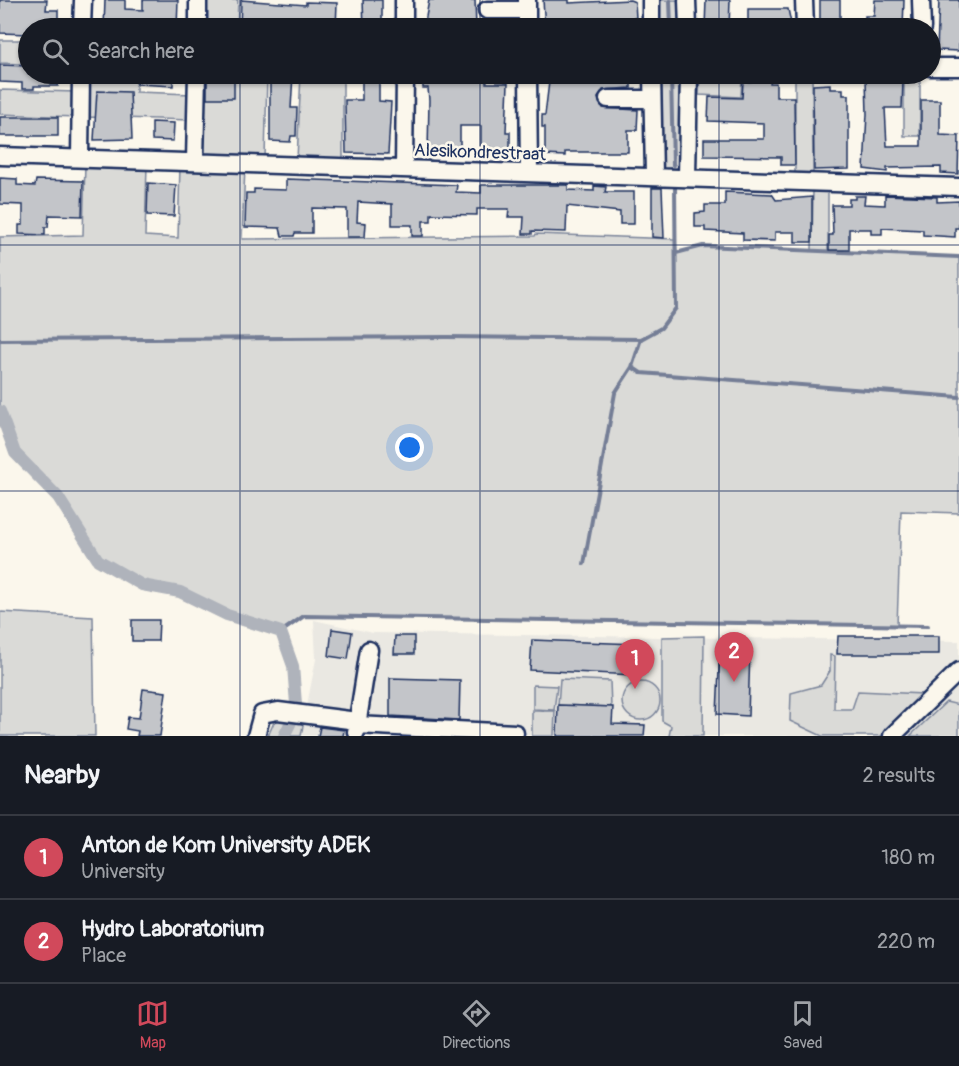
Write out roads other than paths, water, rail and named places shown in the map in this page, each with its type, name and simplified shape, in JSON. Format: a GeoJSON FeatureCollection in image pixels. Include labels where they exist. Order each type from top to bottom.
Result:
{"type":"FeatureCollection","features":[{"type":"Feature","properties":{"kind":"street"},"geometry":{"type":"LineString","coordinates":[[82,18],[83,0]]}},
{"type":"Feature","properties":{"kind":"street"},"geometry":{"type":"LineString","coordinates":[[198,0],[198,18]]}},
{"type":"Feature","properties":{"kind":"street"},"geometry":{"type":"LineString","coordinates":[[404,0],[404,18]]}},
{"type":"Feature","properties":{"kind":"street"},"geometry":{"type":"LineString","coordinates":[[651,0],[651,18]]}},
{"type":"Feature","properties":{"kind":"street"},"geometry":{"type":"LineString","coordinates":[[687,0],[688,18]]}},
{"type":"Feature","properties":{"kind":"street"},"geometry":{"type":"LineString","coordinates":[[804,0],[805,18]]}},
{"type":"Feature","properties":{"kind":"street"},"geometry":{"type":"LineString","coordinates":[[921,0],[922,18]]}},
{"type":"Feature","properties":{"kind":"street"},"geometry":{"type":"LineString","coordinates":[[487,10],[527,5]]}},
{"type":"Feature","properties":{"kind":"street"},"geometry":{"type":"LineString","coordinates":[[941,67],[959,67]]}},
{"type":"Feature","properties":{"kind":"street"},"geometry":{"type":"LineString","coordinates":[[80,158],[81,84]]}},
{"type":"Feature","properties":{"kind":"street"},"geometry":{"type":"LineString","coordinates":[[195,160],[197,84]]}},
{"type":"Feature","properties":{"kind":"street"},"geometry":{"type":"LineString","coordinates":[[404,169],[405,84]]}},
{"type":"Feature","properties":{"kind":"street"},"geometry":{"type":"LineString","coordinates":[[528,84],[530,173]]}},
{"type":"Feature","properties":{"kind":"street"},"geometry":{"type":"LineString","coordinates":[[652,84],[654,175]]}},
{"type":"Feature","properties":{"kind":"street"},"geometry":{"type":"LineString","coordinates":[[687,176],[688,84]]}},
{"type":"Feature","properties":{"kind":"street"},"geometry":{"type":"LineString","coordinates":[[608,99],[652,99]]}},
{"type":"Feature","properties":{"kind":"street","name":"Alesikondrestraat"},"geometry":{"type":"LineString","coordinates":[[0,156],[195,160],[959,187]]}},
{"type":"Feature","properties":{"kind":"street"},"geometry":{"type":"LineString","coordinates":[[356,727],[369,650]]}},
{"type":"Feature","properties":{"kind":"street"},"geometry":{"type":"LineString","coordinates":[[892,736],[959,671]]}},
{"type":"Feature","properties":{"kind":"street"},"geometry":{"type":"LineString","coordinates":[[256,736],[262,714],[278,711],[356,727],[515,733]]}},
{"type":"Feature","properties":{"kind":"waterway"},"geometry":{"type":"LineString","coordinates":[[670,0],[671,18]]}},
{"type":"Feature","properties":{"kind":"waterway"},"geometry":{"type":"LineString","coordinates":[[671,84],[673,165]]}},
{"type":"Feature","properties":{"kind":"waterway"},"geometry":{"type":"LineString","coordinates":[[0,340],[447,337],[641,339],[661,328],[676,308],[675,183]]}},
{"type":"Feature","properties":{"kind":"waterway"},"geometry":{"type":"LineString","coordinates":[[676,253],[703,246],[959,257]]}},
{"type":"Feature","properties":{"kind":"waterway"},"geometry":{"type":"LineString","coordinates":[[641,339],[632,367],[641,373],[959,397]]}},
{"type":"Feature","properties":{"kind":"waterway"},"geometry":{"type":"LineString","coordinates":[[584,564],[615,393],[632,367]]}},
{"type":"Feature","properties":{"kind":"waterway"},"geometry":{"type":"LineString","coordinates":[[0,411],[15,453],[58,497],[98,560],[142,585],[180,592],[227,615],[281,632],[293,666],[296,704]]}},
{"type":"Feature","properties":{"kind":"waterway"},"geometry":{"type":"LineString","coordinates":[[281,632],[304,616],[928,626]]}},
{"type":"Feature","properties":{"kind":"waterway"},"geometry":{"type":"LineString","coordinates":[[284,736],[291,722]]}},
{"type":"Feature","properties":{"kind":"place","name":"Hydro Laboratorium"},"geometry":{"type":"Point","coordinates":[734,682]}},
{"type":"Feature","properties":{"kind":"place","name":"Anton de Kom University ADEK"},"geometry":{"type":"Point","coordinates":[635,689]}}]}
